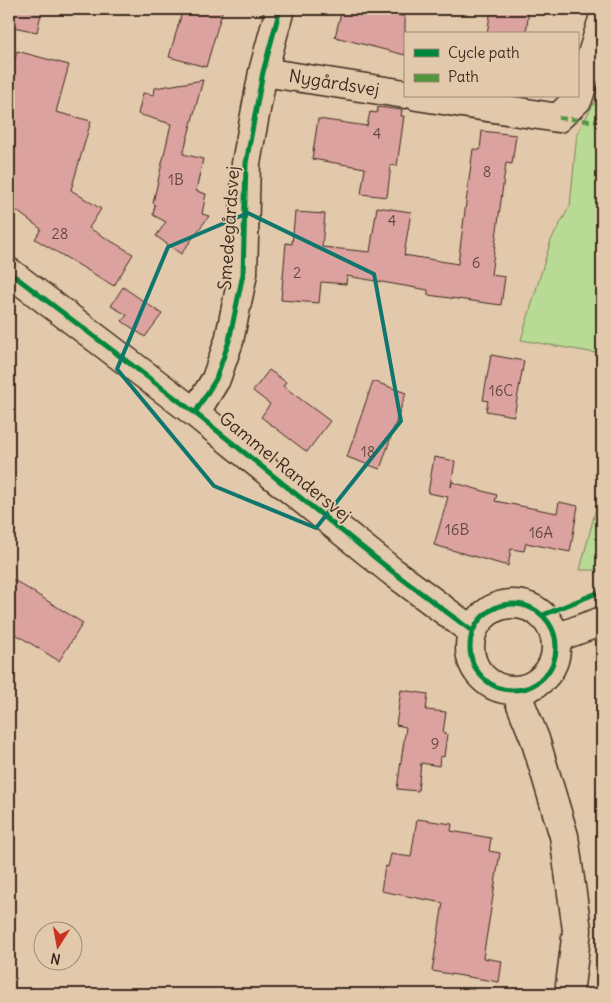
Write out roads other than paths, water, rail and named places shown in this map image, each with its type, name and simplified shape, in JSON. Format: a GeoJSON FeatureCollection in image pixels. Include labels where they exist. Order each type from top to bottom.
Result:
{"type":"FeatureCollection","features":[{"type":"Feature","properties":{"kind":"street","name":"Smedegårdsvej"},"geometry":{"type":"LineString","coordinates":[[196,413],[216,380],[230,341],[244,274],[246,162],[263,72],[280,9]]}},
{"type":"Feature","properties":{"kind":"street"},"geometry":{"type":"LineString","coordinates":[[430,98],[558,118],[578,99],[602,22]]}},
{"type":"Feature","properties":{"kind":"street","name":"Nygårdsvej"},"geometry":{"type":"LineString","coordinates":[[263,72],[404,94]]}},
{"type":"Feature","properties":{"kind":"street","name":"Gammel Randersvej"},"geometry":{"type":"LineString","coordinates":[[9,272],[196,413],[393,572],[472,631]]}},
{"type":"Feature","properties":{"kind":"street"},"geometry":{"type":"LineString","coordinates":[[512,603],[525,605],[543,615],[551,625],[556,638],[554,660],[550,670],[537,684],[525,689],[515,690],[494,686],[484,680],[472,664],[469,650],[472,631],[478,620],[489,610],[512,603]]}},
{"type":"Feature","properties":{"kind":"street"},"geometry":{"type":"LineString","coordinates":[[556,638],[602,621]]}},
{"type":"Feature","properties":{"kind":"street"},"geometry":{"type":"LineString","coordinates":[[515,690],[534,739],[564,836],[577,930],[569,994]]}}]}
